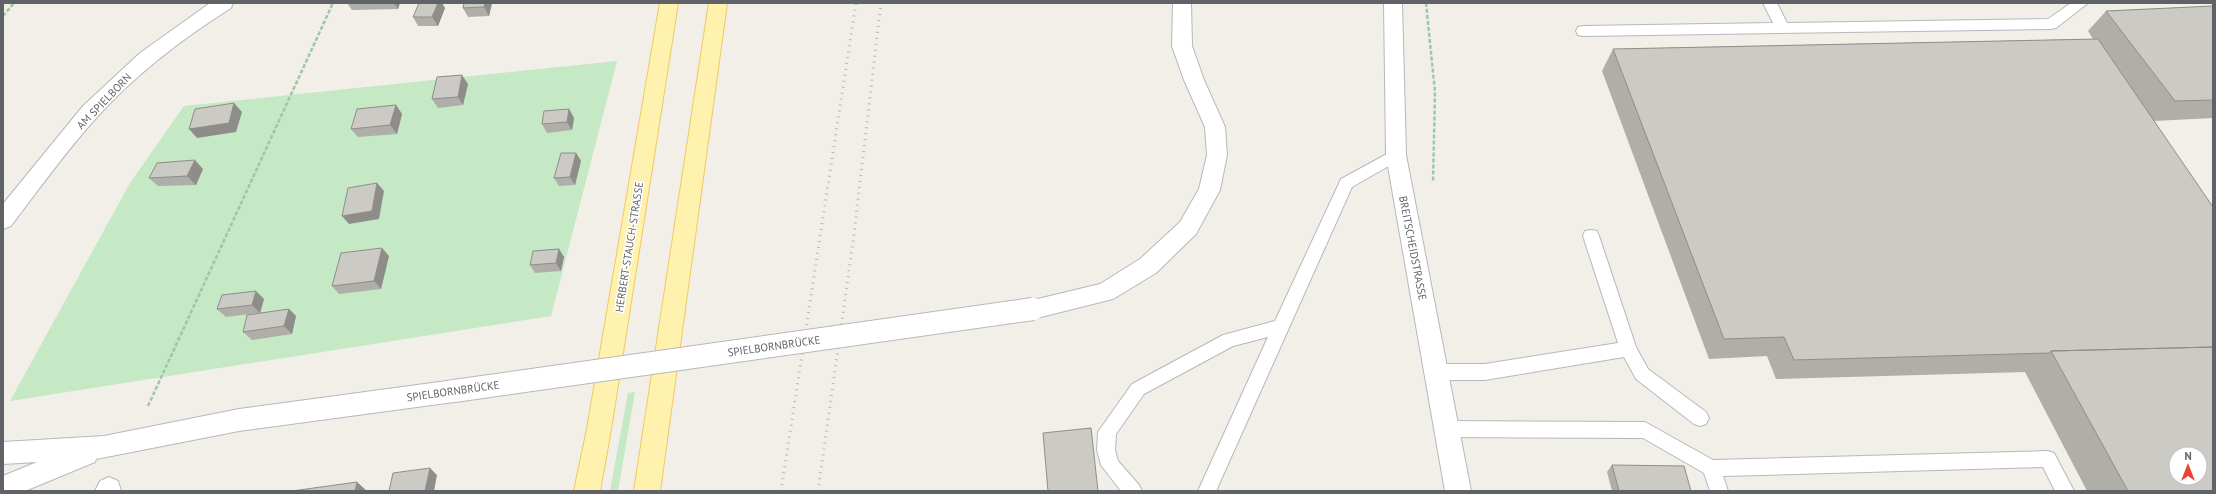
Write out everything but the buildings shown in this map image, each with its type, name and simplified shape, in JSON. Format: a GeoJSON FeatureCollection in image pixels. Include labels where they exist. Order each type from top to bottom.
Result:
{"type":"FeatureCollection","features":[{"type":"Feature","properties":{"kind":"main road","name":"HERBERT-STAUCH-STRASSE"},"geometry":{"type":"LineString","coordinates":[[587,491],[599,430],[669,3]]}},
{"type":"Feature","properties":{"kind":"main road"},"geometry":{"type":"LineString","coordinates":[[647,491],[718,3]]}},
{"type":"Feature","properties":{"kind":"street","name":"AM SPIELBORN"},"geometry":{"type":"LineString","coordinates":[[3,220],[80,124],[122,79],[190,24],[224,3]]}},
{"type":"Feature","properties":{"kind":"street","name":"SPIELBORNBRÜCKE"},"geometry":{"type":"LineString","coordinates":[[3,453],[104,447],[239,420],[1033,309],[1105,292],[1148,266],[1188,228],[1209,190],[1217,155],[1215,127],[1194,80],[1182,46],[1182,3]]}},
{"type":"Feature","properties":{"kind":"street","name":"BREITSCHEIDSTRASSE"},"geometry":{"type":"LineString","coordinates":[[1393,3],[1396,155],[1458,491]]}},
{"type":"Feature","properties":{"kind":"street","name":"SPIELBORNBRÜCKE"},"geometry":{"type":"LineString","coordinates":[[3,488],[104,447]]}},
{"type":"Feature","properties":{"kind":"lane"},"geometry":{"type":"LineString","coordinates":[[1770,3],[1782,28]]}},
{"type":"Feature","properties":{"kind":"lane"},"geometry":{"type":"LineString","coordinates":[[1583,31],[2051,24],[2081,3]]}},
{"type":"Feature","properties":{"kind":"lane"},"geometry":{"type":"LineString","coordinates":[[1207,491],[1346,183],[1396,155]]}},
{"type":"Feature","properties":{"kind":"lane"},"geometry":{"type":"LineString","coordinates":[[1591,236],[1628,349],[1642,374],[1700,418]]}},
{"type":"Feature","properties":{"kind":"lane"},"geometry":{"type":"LineString","coordinates":[[1133,491],[1110,465],[1106,450],[1107,432],[1138,389],[1229,340],[1281,328]]}},
{"type":"Feature","properties":{"kind":"lane"},"geometry":{"type":"LineString","coordinates":[[1435,372],[1485,372],[1628,349]]}},
{"type":"Feature","properties":{"kind":"lane"},"geometry":{"type":"LineString","coordinates":[[1446,430],[1645,430],[1711,468],[2048,459],[2065,491]]}},
{"type":"Feature","properties":{"kind":"lane"},"geometry":{"type":"LineString","coordinates":[[1711,468],[1719,491]]}},
{"type":"Feature","properties":{"kind":"path"},"geometry":{"type":"LineString","coordinates":[[3,16],[14,3]]}},
{"type":"Feature","properties":{"kind":"path"},"geometry":{"type":"LineString","coordinates":[[132,441],[333,3]]}},
{"type":"Feature","properties":{"kind":"path"},"geometry":{"type":"LineString","coordinates":[[1404,200],[1432,200],[1436,144],[1432,46],[1426,3]]}},
{"type":"Feature","properties":{"kind":"green space"},"geometry":{"type":"Polygon","coordinates":[[[617,61],[551,316],[10,401],[130,183],[184,106],[617,61]]]}},
{"type":"Feature","properties":{"kind":"green space"},"geometry":{"type":"Polygon","coordinates":[[[635,392],[618,491],[610,491],[628,393],[635,392]]]}},
{"type":"Feature","properties":{"kind":"railway"},"geometry":{"type":"LineString","coordinates":[[781,491],[856,3]]}},
{"type":"Feature","properties":{"kind":"railway"},"geometry":{"type":"LineString","coordinates":[[818,491],[853,242],[881,3]]}}]}
